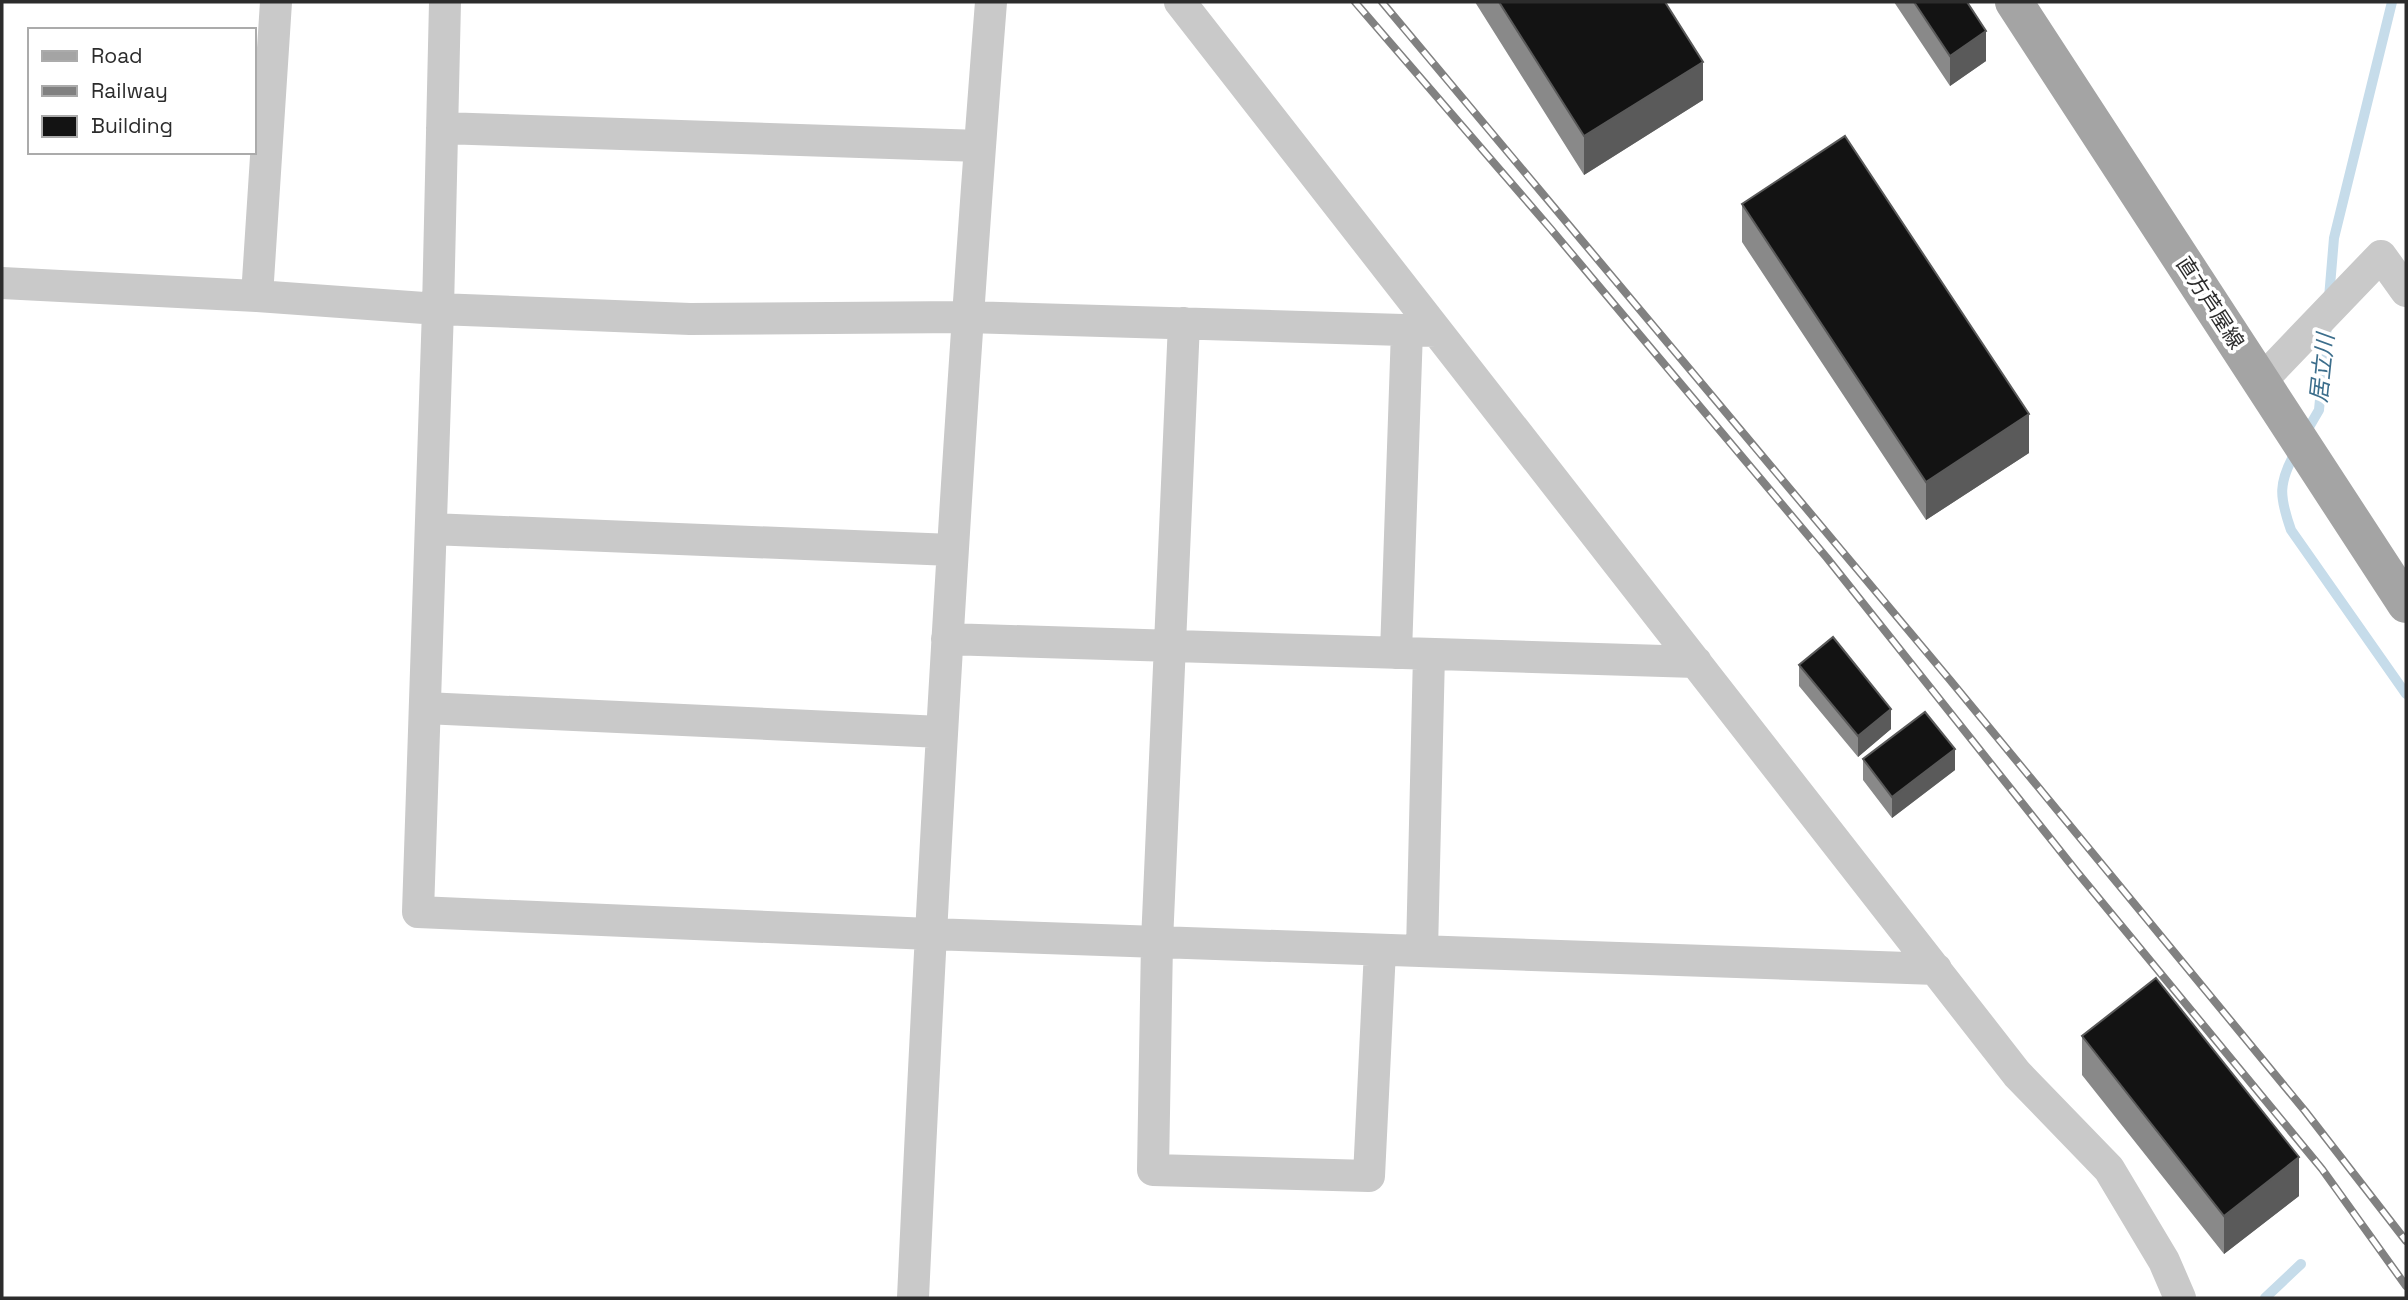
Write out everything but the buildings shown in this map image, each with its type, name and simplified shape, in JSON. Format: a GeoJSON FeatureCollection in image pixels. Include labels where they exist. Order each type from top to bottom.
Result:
{"type":"FeatureCollection","features":[{"type":"Feature","properties":{"kind":"main road","name":"直方芦屋線"},"geometry":{"type":"LineString","coordinates":[[2014,2],[2271,370],[2282,413],[2406,604]]}},
{"type":"Feature","properties":{"kind":"street"},"geometry":{"type":"LineString","coordinates":[[257,296],[276,2]]}},
{"type":"Feature","properties":{"kind":"street"},"geometry":{"type":"LineString","coordinates":[[445,2],[439,309],[418,912],[930,934],[1936,969]]}},
{"type":"Feature","properties":{"kind":"street"},"geometry":{"type":"LineString","coordinates":[[913,1298],[941,732],[966,317],[980,146],[983,2]]}},
{"type":"Feature","properties":{"kind":"street"},"geometry":{"type":"LineString","coordinates":[[1180,2],[1422,330],[1696,662],[2017,1073],[2109,1169],[2164,1261],[2180,1298]]}},
{"type":"Feature","properties":{"kind":"street"},"geometry":{"type":"LineString","coordinates":[[442,128],[980,146]]}},
{"type":"Feature","properties":{"kind":"street"},"geometry":{"type":"LineString","coordinates":[[2271,370],[2346,296],[2381,257],[2406,291]]}},
{"type":"Feature","properties":{"kind":"street"},"geometry":{"type":"LineString","coordinates":[[2,283],[257,296],[439,309],[690,319],[966,317],[1422,330]]}},
{"type":"Feature","properties":{"kind":"street"},"geometry":{"type":"LineString","coordinates":[[1184,323],[1157,942],[1153,1170],[1369,1176],[1380,950]]}},
{"type":"Feature","properties":{"kind":"street"},"geometry":{"type":"LineString","coordinates":[[1396,653],[1422,330]]}},
{"type":"Feature","properties":{"kind":"street"},"geometry":{"type":"LineString","coordinates":[[431,529],[952,550]]}},
{"type":"Feature","properties":{"kind":"street"},"geometry":{"type":"LineString","coordinates":[[947,639],[1696,662]]}},
{"type":"Feature","properties":{"kind":"street"},"geometry":{"type":"LineString","coordinates":[[1422,951],[1429,654]]}},
{"type":"Feature","properties":{"kind":"street"},"geometry":{"type":"LineString","coordinates":[[425,708],[941,732]]}},
{"type":"Feature","properties":{"kind":"waterway","name":"居立川"},"geometry":{"type":"LineString","coordinates":[[2329,298],[2334,238],[2392,2]]}},
{"type":"Feature","properties":{"kind":"waterway","name":"居立川"},"geometry":{"type":"LineString","coordinates":[[2305,434],[2319,410],[2327,325]]}},
{"type":"Feature","properties":{"kind":"waterway","name":"居立川"},"geometry":{"type":"LineString","coordinates":[[2296,451],[2286,472],[2282,490],[2291,530],[2406,694]]}},
{"type":"Feature","properties":{"kind":"waterway"},"geometry":{"type":"LineString","coordinates":[[2265,1298],[2301,1264]]}},
{"type":"Feature","properties":{"kind":"railway"},"geometry":{"type":"LineString","coordinates":[[1355,2],[1550,228],[1827,558],[2077,872],[2322,1169],[2406,1286]]}},
{"type":"Feature","properties":{"kind":"railway"},"geometry":{"type":"LineString","coordinates":[[1382,2],[1950,680],[2305,1111],[2406,1241]]}}]}
